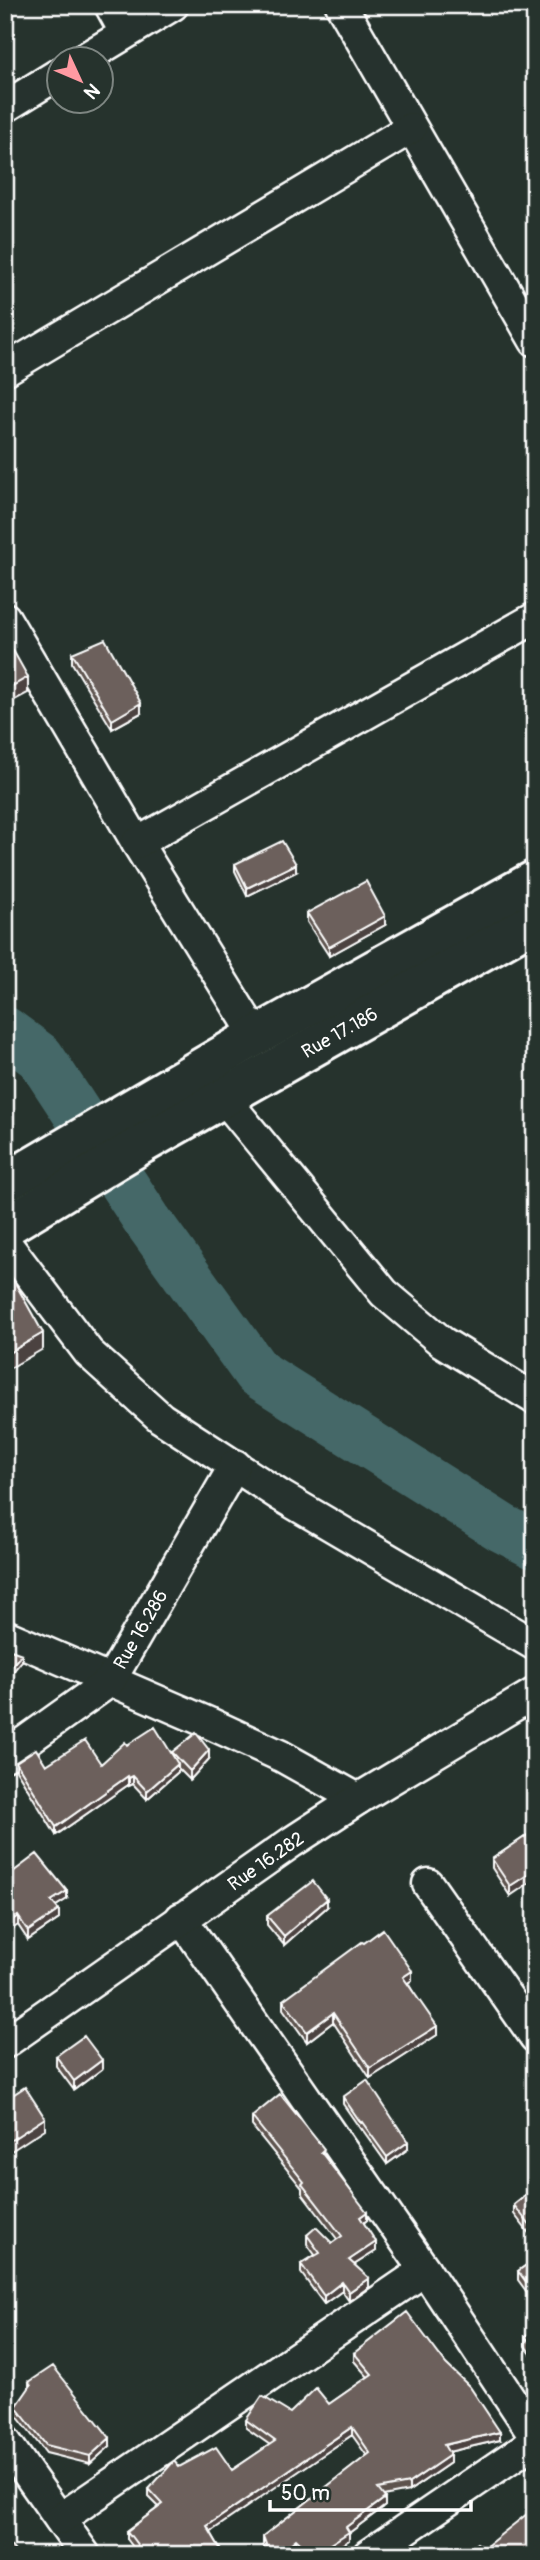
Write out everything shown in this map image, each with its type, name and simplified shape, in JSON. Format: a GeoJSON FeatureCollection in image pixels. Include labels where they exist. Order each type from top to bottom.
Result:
{"type":"FeatureCollection","features":[{"type":"Feature","properties":{"kind":"main road"},"geometry":{"type":"LineString","coordinates":[[5,1227],[72,1165],[134,1128],[256,1036],[535,880]]}},
{"type":"Feature","properties":{"kind":"main road","name":"Rue 17.186"},"geometry":{"type":"LineString","coordinates":[[134,1128],[223,1098],[535,921]]}},
{"type":"Feature","properties":{"kind":"main road"},"geometry":{"type":"LineString","coordinates":[[5,1183],[72,1165]]}},
{"type":"Feature","properties":{"kind":"street"},"geometry":{"type":"LineString","coordinates":[[110,5],[125,32]]}},
{"type":"Feature","properties":{"kind":"street"},"geometry":{"type":"LineString","coordinates":[[104,46],[173,5]]}},
{"type":"Feature","properties":{"kind":"street"},"geometry":{"type":"LineString","coordinates":[[341,5],[535,341]]}},
{"type":"Feature","properties":{"kind":"street"},"geometry":{"type":"LineString","coordinates":[[5,107],[46,82]]}},
{"type":"Feature","properties":{"kind":"street"},"geometry":{"type":"LineString","coordinates":[[5,370],[411,128]]}},
{"type":"Feature","properties":{"kind":"street"},"geometry":{"type":"LineString","coordinates":[[5,618],[137,843],[256,1036]]}},
{"type":"Feature","properties":{"kind":"street"},"geometry":{"type":"LineString","coordinates":[[137,843],[535,618]]}},
{"type":"Feature","properties":{"kind":"street"},"geometry":{"type":"LineString","coordinates":[[223,1098],[384,1293],[442,1342],[535,1399]]}},
{"type":"Feature","properties":{"kind":"street"},"geometry":{"type":"LineString","coordinates":[[5,1242],[89,1353],[161,1418],[281,1496],[535,1645]]}},
{"type":"Feature","properties":{"kind":"street","name":"Rue 16.286"},"geometry":{"type":"LineString","coordinates":[[5,1756],[110,1681],[234,1465]]}},
{"type":"Feature","properties":{"kind":"street"},"geometry":{"type":"LineString","coordinates":[[5,1635],[281,1756],[358,1799]]}},
{"type":"Feature","properties":{"kind":"street","name":"Rue 16.282"},"geometry":{"type":"LineString","coordinates":[[5,2043],[181,1918],[358,1799],[535,1693]]}},
{"type":"Feature","properties":{"kind":"street"},"geometry":{"type":"LineString","coordinates":[[428,1884],[535,2037]]}},
{"type":"Feature","properties":{"kind":"street"},"geometry":{"type":"LineString","coordinates":[[181,1918],[425,2270],[535,2436]]}},
{"type":"Feature","properties":{"kind":"street"},"geometry":{"type":"LineString","coordinates":[[60,2519],[425,2270]]}},
{"type":"Feature","properties":{"kind":"street"},"geometry":{"type":"LineString","coordinates":[[5,2441],[85,2555]]}},
{"type":"Feature","properties":{"kind":"street"},"geometry":{"type":"LineString","coordinates":[[368,2555],[535,2441]]}},
{"type":"Feature","properties":{"kind":"building"},"geometry":{"type":"Polygon","coordinates":[[[5,636],[28,677],[5,690],[5,636]]]}},
{"type":"Feature","properties":{"kind":"building"},"geometry":{"type":"Polygon","coordinates":[[[105,639],[141,703],[112,720],[72,653],[105,639]]]}},
{"type":"Feature","properties":{"kind":"building"},"geometry":{"type":"Polygon","coordinates":[[[282,841],[296,864],[247,888],[235,864],[282,841]]]}},
{"type":"Feature","properties":{"kind":"building"},"geometry":{"type":"Polygon","coordinates":[[[366,881],[385,916],[329,947],[307,913],[366,881]]]}},
{"type":"Feature","properties":{"kind":"building"},"geometry":{"type":"Polygon","coordinates":[[[5,1265],[43,1333],[5,1355],[5,1265]]]}},
{"type":"Feature","properties":{"kind":"building"},"geometry":{"type":"Polygon","coordinates":[[[5,1648],[22,1654],[5,1673],[5,1648]]]}},
{"type":"Feature","properties":{"kind":"building"},"geometry":{"type":"Polygon","coordinates":[[[155,1727],[178,1764],[147,1791],[133,1776],[128,1776],[56,1827],[16,1762],[36,1749],[46,1765],[85,1740],[101,1764],[125,1742],[127,1745],[155,1727]]]}},
{"type":"Feature","properties":{"kind":"building"},"geometry":{"type":"Polygon","coordinates":[[[196,1733],[209,1750],[190,1771],[172,1752],[196,1733]]]}},
{"type":"Feature","properties":{"kind":"building"},"geometry":{"type":"Polygon","coordinates":[[[535,1830],[535,1870],[510,1886],[492,1859],[535,1830]]]}},
{"type":"Feature","properties":{"kind":"building"},"geometry":{"type":"Polygon","coordinates":[[[37,1854],[67,1891],[51,1901],[59,1910],[28,1931],[18,1916],[5,1925],[5,1878],[37,1854]]]}},
{"type":"Feature","properties":{"kind":"building"},"geometry":{"type":"Polygon","coordinates":[[[313,1881],[327,1899],[284,1936],[267,1916],[313,1881]]]}},
{"type":"Feature","properties":{"kind":"building"},"geometry":{"type":"Polygon","coordinates":[[[535,1928],[535,1942],[528,1933],[535,1928]]]}},
{"type":"Feature","properties":{"kind":"building"},"geometry":{"type":"Polygon","coordinates":[[[383,1929],[412,1971],[403,1977],[437,2026],[370,2068],[333,2013],[307,2032],[283,2000],[383,1929]]]}},
{"type":"Feature","properties":{"kind":"building"},"geometry":{"type":"Polygon","coordinates":[[[84,2036],[102,2060],[74,2081],[56,2056],[84,2036]]]}},
{"type":"Feature","properties":{"kind":"building"},"geometry":{"type":"Polygon","coordinates":[[[367,2080],[408,2142],[387,2157],[343,2097],[367,2080]]]}},
{"type":"Feature","properties":{"kind":"building"},"geometry":{"type":"Polygon","coordinates":[[[25,2087],[45,2118],[5,2144],[5,2100],[25,2087]]]}},
{"type":"Feature","properties":{"kind":"building"},"geometry":{"type":"Polygon","coordinates":[[[280,2094],[324,2149],[321,2152],[367,2212],[360,2217],[376,2242],[349,2260],[369,2278],[349,2292],[342,2282],[324,2296],[301,2264],[320,2253],[307,2235],[316,2227],[332,2243],[342,2236],[302,2184],[304,2182],[252,2117],[280,2094]]]}},
{"type":"Feature","properties":{"kind":"building"},"geometry":{"type":"Polygon","coordinates":[[[535,2188],[535,2232],[514,2205],[535,2188]]]}},
{"type":"Feature","properties":{"kind":"building"},"geometry":{"type":"Polygon","coordinates":[[[535,2259],[535,2294],[518,2271],[535,2259]]]}},
{"type":"Feature","properties":{"kind":"building"},"geometry":{"type":"Polygon","coordinates":[[[407,2312],[446,2364],[470,2387],[500,2432],[444,2445],[450,2455],[409,2483],[378,2489],[385,2498],[346,2527],[349,2532],[313,2555],[296,2539],[277,2555],[270,2555],[263,2536],[370,2453],[352,2427],[207,2526],[224,2555],[181,2555],[179,2551],[173,2555],[145,2555],[127,2531],[163,2504],[149,2489],[174,2461],[179,2467],[216,2447],[232,2470],[275,2441],[246,2420],[262,2396],[290,2413],[316,2388],[329,2404],[372,2374],[354,2353],[407,2312]]]}},
{"type":"Feature","properties":{"kind":"building"},"geometry":{"type":"Polygon","coordinates":[[[535,2329],[535,2349],[525,2336],[535,2329]]]}},
{"type":"Feature","properties":{"kind":"building"},"geometry":{"type":"Polygon","coordinates":[[[53,2366],[110,2438],[90,2456],[46,2445],[16,2407],[31,2385],[29,2382],[53,2366]]]}},
{"type":"Feature","properties":{"kind":"building"},"geometry":{"type":"Polygon","coordinates":[[[532,2510],[535,2513],[535,2555],[462,2555],[477,2543],[484,2548],[532,2510]]]}},
{"type":"Feature","properties":{"kind":"building"},"geometry":{"type":"Polygon","coordinates":[[[5,2539],[18,2555],[5,2555],[5,2539]]]}},
{"type":"Feature","properties":{"kind":"waterway"},"geometry":{"type":"LineString","coordinates":[[5,1031],[40,1057],[147,1220],[257,1373],[502,1528],[535,1545]]}}]}
